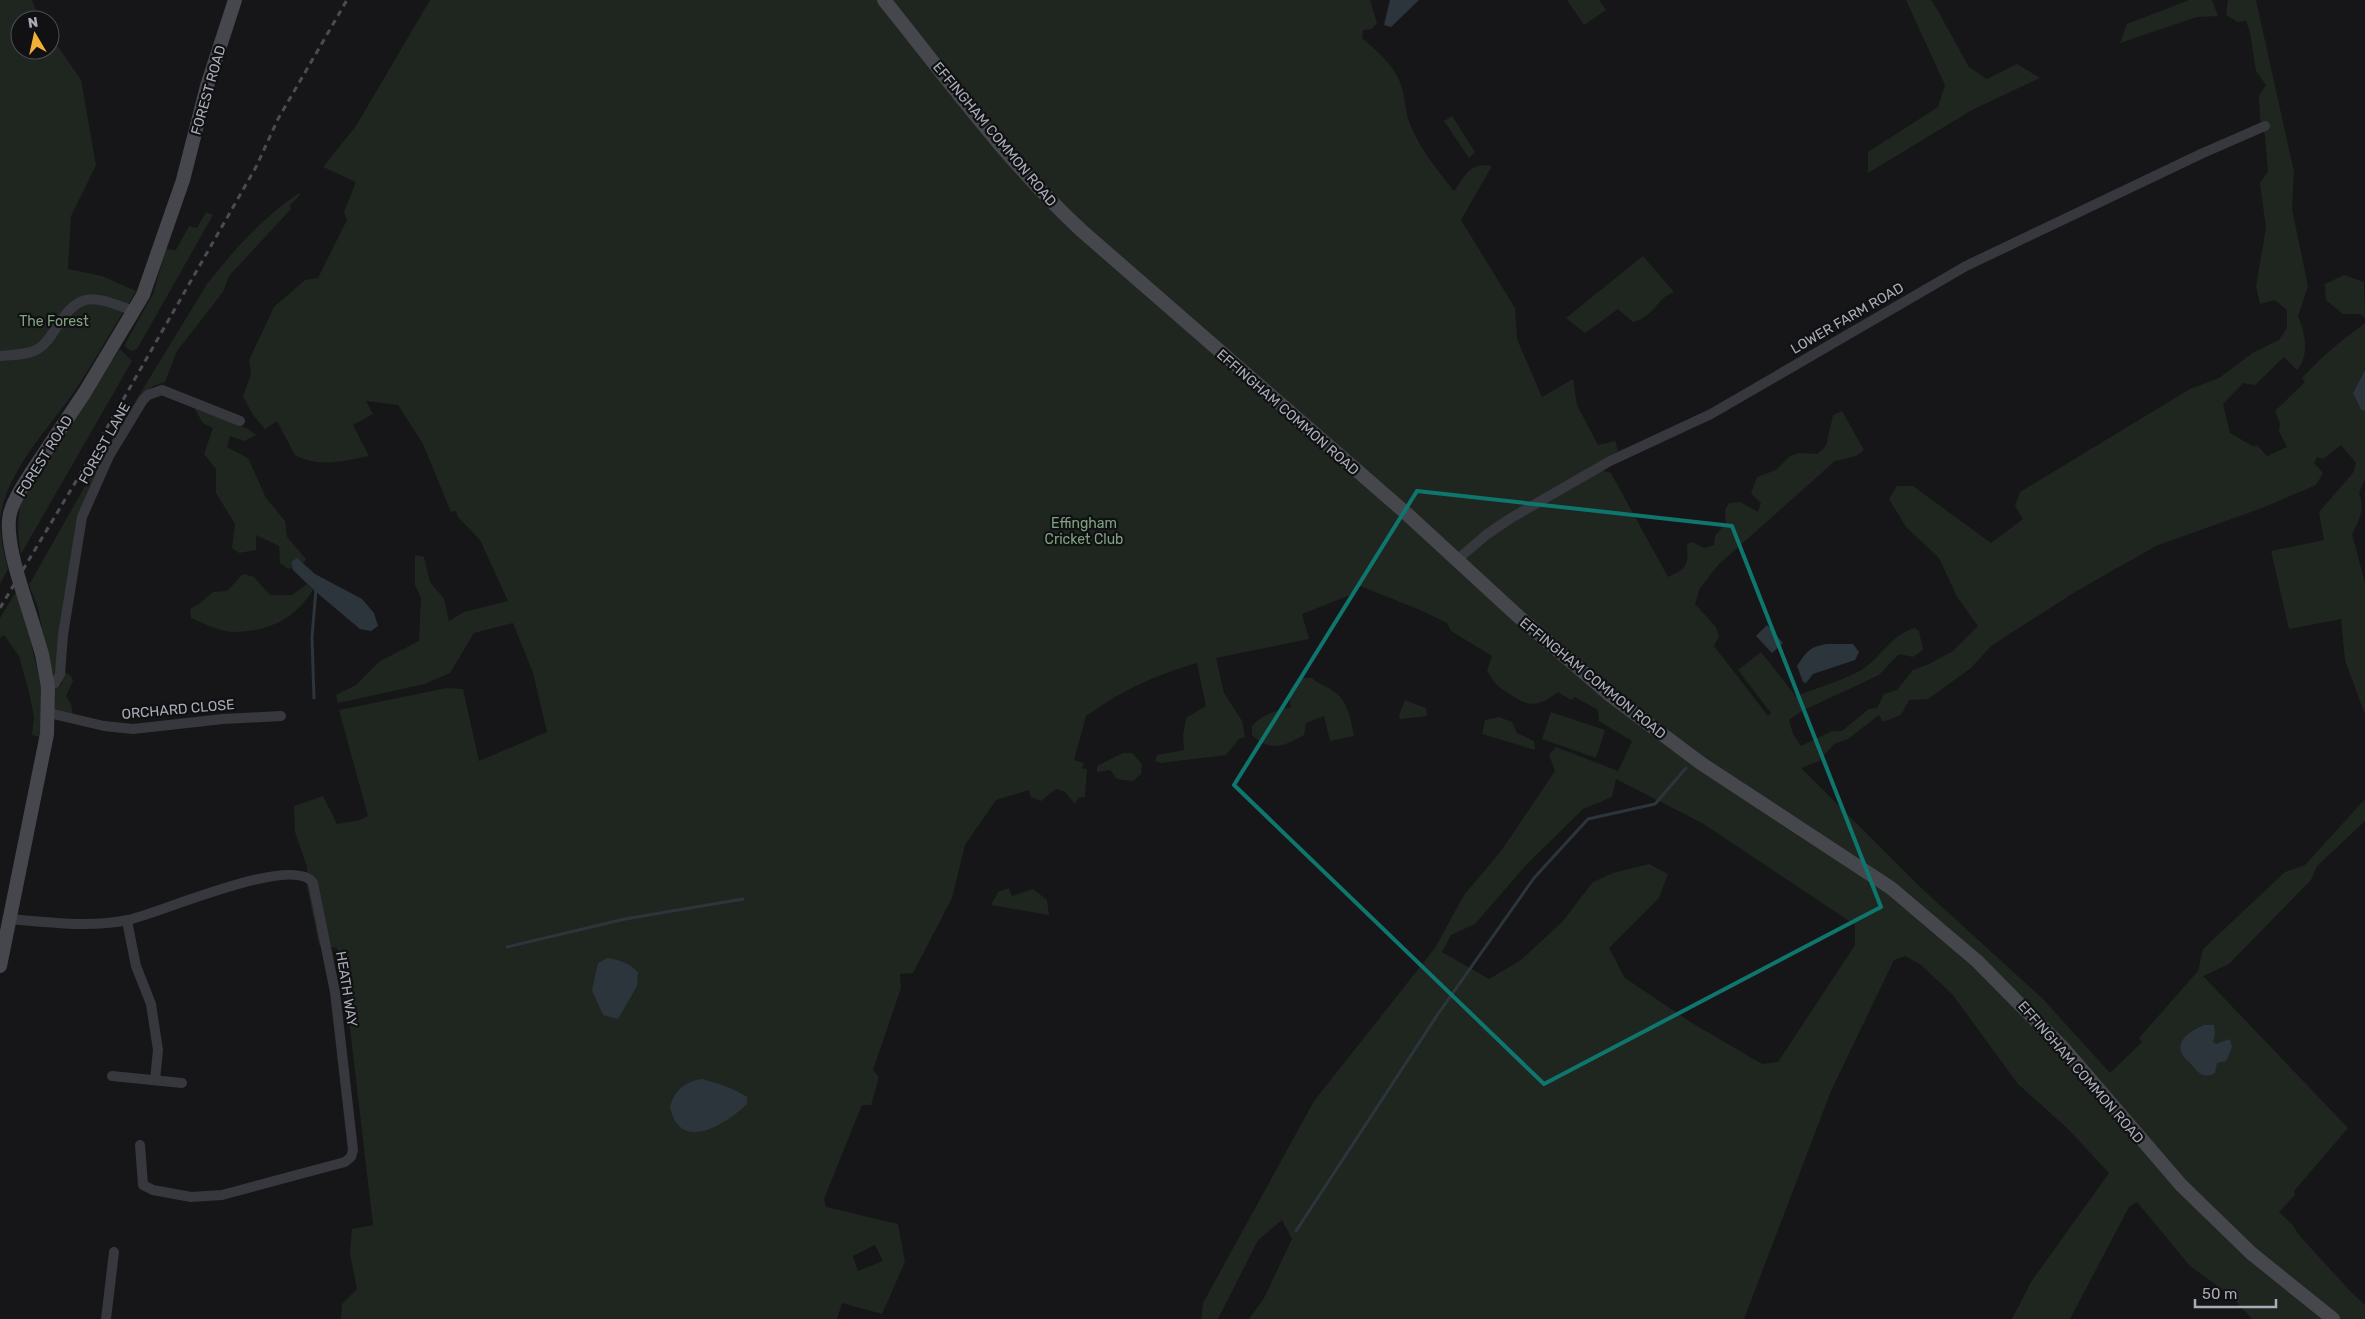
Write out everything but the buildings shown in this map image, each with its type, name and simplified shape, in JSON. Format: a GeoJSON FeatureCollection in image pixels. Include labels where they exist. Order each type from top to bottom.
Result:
{"type":"FeatureCollection","features":[{"type":"Feature","properties":{"kind":"street","name":"FOREST ROAD"},"geometry":{"type":"LineString","coordinates":[[0,966],[31,822],[49,714],[48,687],[42,654],[14,558],[8,523],[11,510],[31,472],[85,392],[134,311],[149,280],[183,180],[207,86],[235,0]]}},
{"type":"Feature","properties":{"kind":"street","name":"EFFINGHAM COMMON ROAD"},"geometry":{"type":"LineString","coordinates":[[884,0],[1047,199],[1285,410],[1458,559],[1519,617],[1652,728],[1736,786],[1875,876],[1964,949],[1995,977],[2065,1050],[2181,1185],[2251,1253],[2333,1319]]}},
{"type":"Feature","properties":{"kind":"street","name":"LOWER FARM ROAD"},"geometry":{"type":"LineString","coordinates":[[1458,559],[1486,535],[1519,513],[1610,462],[1711,414],[1820,349],[1966,266],[2203,153],[2265,126]]}},
{"type":"Feature","properties":{"kind":"street"},"geometry":{"type":"LineString","coordinates":[[0,356],[31,352],[44,345],[72,305],[83,299],[95,298],[134,311]]}},
{"type":"Feature","properties":{"kind":"street","name":"FOREST LANE"},"geometry":{"type":"LineString","coordinates":[[48,687],[55,683],[60,674],[63,634],[82,517],[109,456],[143,400],[148,395],[162,390],[240,422]]}},
{"type":"Feature","properties":{"kind":"street","name":"ORCHARD CLOSE"},"geometry":{"type":"LineString","coordinates":[[49,714],[104,726],[134,729],[223,719],[281,716]]}},
{"type":"Feature","properties":{"kind":"street","name":"HEATH WAY"},"geometry":{"type":"LineString","coordinates":[[9,919],[68,924],[126,921],[210,892],[254,881],[298,874],[311,879],[335,992],[352,1154],[345,1162],[222,1195],[191,1197],[153,1190],[143,1185],[140,1145]]}},
{"type":"Feature","properties":{"kind":"street"},"geometry":{"type":"LineString","coordinates":[[126,921],[138,973],[151,1004],[158,1050],[155,1080]]}},
{"type":"Feature","properties":{"kind":"street"},"geometry":{"type":"LineString","coordinates":[[112,1076],[182,1082]]}},
{"type":"Feature","properties":{"kind":"street"},"geometry":{"type":"LineString","coordinates":[[106,1319],[114,1252]]}},
{"type":"Feature","properties":{"kind":"highlighted area"},"geometry":{"type":"Polygon","coordinates":[[[1417,491],[1732,526],[1881,907],[1544,1084],[1234,785],[1417,491]]]}},
{"type":"Feature","properties":{"kind":"green space","name":"The Forest"},"geometry":{"type":"Polygon","coordinates":[[[0,0],[32,0],[36,10],[10,10],[10,60],[60,60],[60,50],[81,80],[96,165],[71,216],[68,269],[102,276],[136,291],[74,392],[29,452],[10,485],[0,520],[0,0]]]}},
{"type":"Feature","properties":{"kind":"green space","name":"Effingham Cricket Club"},"geometry":{"type":"Polygon","coordinates":[[[430,0],[1370,0],[1377,23],[1372,29],[1363,30],[1362,38],[1385,59],[1398,78],[1412,129],[1434,166],[1454,191],[1465,175],[1473,168],[1484,165],[1492,166],[1461,220],[1515,308],[1517,339],[1542,397],[1573,379],[1577,405],[1598,445],[1615,441],[1618,451],[1596,464],[1604,471],[1611,473],[1668,577],[1680,571],[1687,562],[1687,544],[1692,542],[1704,548],[1714,545],[1715,536],[1726,523],[1725,510],[1729,503],[1740,502],[1758,512],[1761,503],[1751,493],[1757,477],[1776,470],[1790,456],[1799,453],[1817,454],[1826,446],[1833,415],[1842,411],[1864,450],[1856,456],[1835,461],[1718,565],[1700,588],[1695,604],[1716,627],[1719,636],[1714,646],[1768,716],[1771,713],[1738,670],[1761,652],[1795,695],[1793,697],[1858,672],[1873,661],[1899,635],[1915,628],[1919,631],[1923,650],[1913,657],[1899,654],[1879,675],[1802,711],[1789,720],[1793,734],[1801,746],[1832,731],[1842,731],[1869,709],[1877,708],[1884,694],[1897,690],[1913,670],[1953,651],[1978,626],[1957,597],[1939,558],[1906,527],[1889,499],[1897,486],[1913,486],[1991,543],[2023,519],[2015,506],[2020,492],[2190,389],[2219,378],[2254,352],[2279,340],[2287,328],[2287,310],[2275,300],[2260,304],[2256,286],[2266,228],[2260,183],[2268,171],[2265,136],[2260,118],[2259,96],[2266,85],[2256,71],[2250,32],[2246,21],[2238,22],[2226,15],[2228,0],[2256,0],[2294,172],[2292,209],[2308,286],[2298,316],[2303,330],[2305,351],[2304,358],[2297,370],[2284,357],[2255,385],[2243,383],[2223,404],[2230,433],[2254,447],[2257,445],[2267,456],[2287,447],[2279,431],[2280,424],[2275,411],[2305,382],[2302,378],[2317,363],[2365,323],[2365,370],[2353,393],[2361,410],[2365,411],[2365,479],[2359,493],[2362,504],[2361,514],[2352,534],[2365,583],[2365,715],[2345,660],[2341,619],[2289,629],[2271,551],[2324,540],[2319,512],[2353,473],[2356,463],[2341,445],[2323,459],[2317,457],[2314,463],[2323,473],[2316,485],[2262,508],[2156,546],[2075,592],[1991,646],[1971,668],[1928,699],[1909,700],[1901,715],[1883,722],[1879,715],[1848,739],[1834,744],[1819,761],[1801,768],[1918,885],[2043,999],[2110,1073],[2142,1042],[2139,1038],[2198,971],[2203,949],[2285,872],[2305,865],[2365,799],[2365,821],[2317,866],[2311,880],[2229,964],[2203,976],[2348,1128],[2294,1191],[2295,1195],[2279,1212],[2365,1305],[2365,1319],[2252,1319],[2231,1296],[2190,1266],[2137,1202],[2129,1207],[2070,1319],[2012,1319],[2031,1282],[2109,1173],[2068,1129],[2018,1084],[1952,994],[1921,965],[1905,956],[1894,960],[1831,1091],[1744,1319],[1249,1319],[1264,1298],[1292,1239],[1282,1220],[1258,1240],[1218,1319],[1201,1319],[1203,1303],[1314,1101],[1435,948],[1464,895],[1501,851],[1555,771],[1549,755],[1556,747],[1618,771],[1632,741],[1599,721],[1598,710],[1575,697],[1571,700],[1558,692],[1544,701],[1533,704],[1515,698],[1498,686],[1489,674],[1487,670],[1492,656],[1451,631],[1447,623],[1360,586],[1348,596],[1302,614],[1309,639],[1216,658],[1224,693],[1242,721],[1245,737],[1239,739],[1226,755],[1161,763],[1155,761],[1157,755],[1184,750],[1183,736],[1186,718],[1206,706],[1197,663],[1181,668],[1126,691],[1086,716],[1074,760],[1084,763],[1082,768],[1087,769],[1085,797],[1078,798],[1075,804],[1065,792],[1056,789],[1041,801],[1031,797],[1029,790],[996,800],[965,845],[952,898],[913,973],[900,974],[901,988],[873,1070],[879,1077],[871,1105],[862,1105],[824,1199],[826,1207],[898,1224],[905,1262],[882,1314],[842,1303],[837,1319],[341,1319],[342,1304],[357,1289],[350,1254],[352,1229],[373,1225],[347,1003],[337,948],[319,945],[307,887],[307,867],[295,832],[294,806],[323,796],[337,824],[360,820],[368,816],[339,710],[447,688],[463,689],[479,761],[547,732],[533,673],[513,623],[474,633],[450,673],[425,684],[338,703],[336,695],[356,685],[380,661],[419,641],[421,598],[415,585],[415,555],[424,557],[430,582],[444,599],[449,621],[464,612],[508,601],[480,540],[458,517],[456,511],[451,512],[423,444],[398,405],[366,401],[373,414],[353,425],[369,456],[322,462],[304,459],[295,455],[277,421],[265,429],[253,415],[243,396],[251,374],[249,360],[274,307],[305,280],[318,278],[347,220],[344,212],[356,182],[323,167],[356,126],[430,0]],[[1616,779],[1612,797],[1583,809],[1526,865],[1475,924],[1451,935],[1442,952],[1489,979],[1521,960],[1562,922],[1593,882],[1613,873],[1649,864],[1668,874],[1659,898],[1609,948],[1625,978],[1692,1023],[1762,1064],[1778,1062],[1855,945],[1855,925],[1702,823],[1616,779]],[[875,1245],[853,1256],[858,1271],[883,1261],[875,1245]]]}},
{"type":"Feature","properties":{"kind":"green space"},"geometry":{"type":"Polygon","coordinates":[[[1567,0],[1599,0],[1606,10],[1584,25],[1567,0]]]}},
{"type":"Feature","properties":{"kind":"green space"},"geometry":{"type":"Polygon","coordinates":[[[1906,0],[1930,0],[1933,2],[1969,67],[1987,79],[2017,64],[2040,78],[1972,110],[1868,173],[1868,152],[1938,107],[1945,85],[1906,0]]]}},
{"type":"Feature","properties":{"kind":"green space"},"geometry":{"type":"Polygon","coordinates":[[[2189,0],[2212,0],[2218,16],[2197,17],[2120,43],[2127,24],[2189,0]]]}},
{"type":"Feature","properties":{"kind":"green space"},"geometry":{"type":"Polygon","coordinates":[[[1452,116],[1475,152],[1469,158],[1444,121],[1452,116]]]}},
{"type":"Feature","properties":{"kind":"green space"},"geometry":{"type":"Polygon","coordinates":[[[299,193],[300,195],[290,205],[291,209],[229,276],[223,292],[177,351],[165,382],[153,386],[137,403],[82,507],[55,673],[51,676],[38,608],[29,585],[102,456],[207,284],[250,235],[274,212],[299,193]]]}},
{"type":"Feature","properties":{"kind":"green space"},"geometry":{"type":"Polygon","coordinates":[[[206,212],[213,215],[137,349],[131,351],[124,346],[153,294],[166,249],[176,250],[189,226],[197,228],[206,212]]]}},
{"type":"Feature","properties":{"kind":"green space"},"geometry":{"type":"Polygon","coordinates":[[[1643,256],[1674,292],[1663,299],[1651,312],[1633,322],[1618,309],[1585,333],[1566,318],[1643,256]]]}},
{"type":"Feature","properties":{"kind":"green space"},"geometry":{"type":"Polygon","coordinates":[[[2344,275],[2364,282],[2365,318],[2360,314],[2343,314],[2326,300],[2325,284],[2344,275]]]}},
{"type":"Feature","properties":{"kind":"green space"},"geometry":{"type":"Polygon","coordinates":[[[120,349],[132,361],[21,554],[18,526],[22,497],[120,349]]]}},
{"type":"Feature","properties":{"kind":"green space"},"geometry":{"type":"Polygon","coordinates":[[[196,406],[248,429],[256,435],[244,441],[230,436],[227,447],[248,458],[266,498],[285,521],[287,537],[306,559],[303,564],[297,559],[291,562],[292,568],[288,569],[280,563],[279,546],[256,535],[256,550],[239,553],[232,548],[235,524],[216,493],[216,469],[204,454],[213,428],[203,423],[195,410],[196,406]]]}},
{"type":"Feature","properties":{"kind":"green space"},"geometry":{"type":"Polygon","coordinates":[[[0,520],[1,539],[8,569],[0,584],[0,520]]]}},
{"type":"Feature","properties":{"kind":"green space"},"geometry":{"type":"Polygon","coordinates":[[[243,574],[254,577],[270,595],[292,595],[307,584],[313,590],[306,600],[288,616],[268,627],[257,630],[232,632],[191,618],[190,609],[213,592],[227,591],[243,574]]]}},
{"type":"Feature","properties":{"kind":"green space"},"geometry":{"type":"Polygon","coordinates":[[[16,592],[25,617],[42,690],[41,737],[32,735],[34,717],[19,656],[4,635],[0,638],[0,618],[16,592]]]}},
{"type":"Feature","properties":{"kind":"green space"},"geometry":{"type":"Polygon","coordinates":[[[65,672],[71,676],[73,681],[66,696],[71,704],[73,715],[53,711],[53,690],[61,685],[65,672]]]}},
{"type":"Feature","properties":{"kind":"green space"},"geometry":{"type":"Polygon","coordinates":[[[1298,678],[1312,678],[1340,697],[1349,713],[1354,736],[1330,741],[1324,716],[1306,723],[1304,735],[1284,745],[1272,746],[1265,744],[1252,735],[1252,726],[1260,719],[1291,707],[1290,693],[1298,678]]]}},
{"type":"Feature","properties":{"kind":"green space"},"geometry":{"type":"Polygon","coordinates":[[[1405,700],[1426,708],[1427,716],[1400,719],[1399,715],[1405,700]]]}},
{"type":"Feature","properties":{"kind":"green space"},"geometry":{"type":"Polygon","coordinates":[[[1551,712],[1605,730],[1596,758],[1542,739],[1551,712]]]}},
{"type":"Feature","properties":{"kind":"green space"},"geometry":{"type":"Polygon","coordinates":[[[1499,717],[1512,722],[1517,733],[1534,741],[1535,750],[1482,734],[1485,720],[1499,717]]]}},
{"type":"Feature","properties":{"kind":"green space"},"geometry":{"type":"Polygon","coordinates":[[[1123,753],[1132,753],[1142,764],[1141,774],[1133,781],[1117,779],[1110,770],[1097,772],[1097,766],[1123,753]]]}},
{"type":"Feature","properties":{"kind":"green space"},"geometry":{"type":"Polygon","coordinates":[[[1009,888],[1012,896],[1033,889],[1047,900],[1049,915],[991,905],[998,892],[1009,888]]]}},
{"type":"Feature","properties":{"kind":"shaded area"},"geometry":{"type":"Polygon","coordinates":[[[1390,0],[1419,0],[1391,27],[1384,25],[1390,0]]]}},
{"type":"Feature","properties":{"kind":"shaded area"},"geometry":{"type":"Polygon","coordinates":[[[2365,370],[2365,411],[2361,410],[2353,393],[2365,370]]]}},
{"type":"Feature","properties":{"kind":"shaded area"},"geometry":{"type":"Polygon","coordinates":[[[297,558],[315,574],[362,599],[374,613],[378,626],[371,631],[360,629],[293,570],[291,562],[297,558]]]}},
{"type":"Feature","properties":{"kind":"shaded area"},"geometry":{"type":"Polygon","coordinates":[[[1767,625],[1783,643],[1772,653],[1756,636],[1767,625]]]}},
{"type":"Feature","properties":{"kind":"shaded area"},"geometry":{"type":"Polygon","coordinates":[[[1827,644],[1853,644],[1859,652],[1855,660],[1813,674],[1806,683],[1803,682],[1797,666],[1809,651],[1827,644]]]}},
{"type":"Feature","properties":{"kind":"shaded area"},"geometry":{"type":"Polygon","coordinates":[[[607,958],[624,962],[638,972],[637,986],[618,1019],[603,1015],[592,990],[598,963],[607,958]]]}},
{"type":"Feature","properties":{"kind":"shaded area"},"geometry":{"type":"Polygon","coordinates":[[[2204,1025],[2214,1025],[2215,1034],[2213,1042],[2216,1044],[2230,1039],[2232,1047],[2226,1061],[2217,1063],[2215,1073],[2210,1075],[2202,1075],[2196,1070],[2183,1056],[2181,1050],[2181,1045],[2186,1036],[2191,1031],[2204,1025]]]}},
{"type":"Feature","properties":{"kind":"shaded area"},"geometry":{"type":"Polygon","coordinates":[[[702,1079],[725,1086],[747,1097],[747,1104],[728,1120],[704,1131],[693,1132],[683,1129],[675,1121],[670,1107],[681,1088],[690,1082],[702,1079]]]}},
{"type":"Feature","properties":{"kind":"waterway"},"geometry":{"type":"LineString","coordinates":[[314,698],[312,637],[316,589]]}},
{"type":"Feature","properties":{"kind":"waterway"},"geometry":{"type":"LineString","coordinates":[[1296,1231],[1438,1014],[1534,878],[1588,819],[1655,804],[1686,768]]}},
{"type":"Feature","properties":{"kind":"waterway"},"geometry":{"type":"LineString","coordinates":[[507,947],[625,919],[743,899]]}},
{"type":"Feature","properties":{"kind":"railway"},"geometry":{"type":"LineString","coordinates":[[0,608],[84,468],[256,167],[278,119],[347,0]]}}]}
